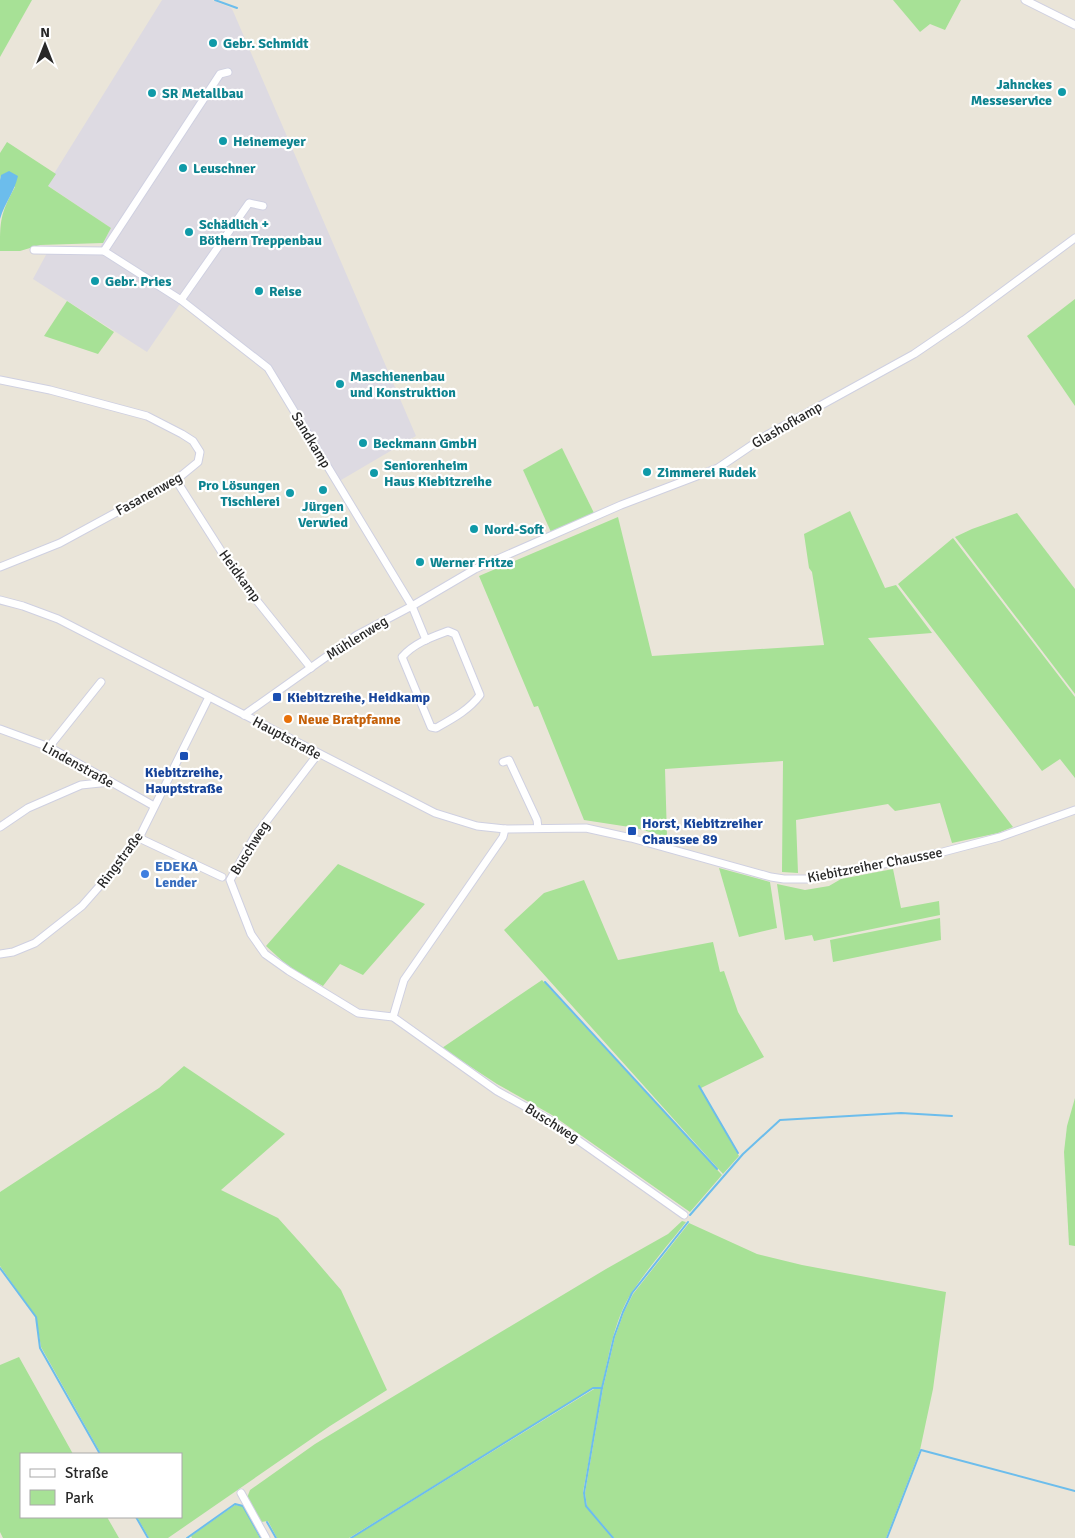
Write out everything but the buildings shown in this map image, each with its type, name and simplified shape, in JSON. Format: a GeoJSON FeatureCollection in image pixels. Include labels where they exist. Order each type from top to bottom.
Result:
{"type":"FeatureCollection","features":[{"type":"Feature","properties":{"kind":"street"},"geometry":{"type":"LineString","coordinates":[[1025,0],[1075,25]]}},
{"type":"Feature","properties":{"kind":"street"},"geometry":{"type":"LineString","coordinates":[[34,250],[104,251],[220,74],[228,72]]}},
{"type":"Feature","properties":{"kind":"street"},"geometry":{"type":"LineString","coordinates":[[181,300],[249,202],[263,206]]}},
{"type":"Feature","properties":{"kind":"street","name":"Glashofkamp"},"geometry":{"type":"LineString","coordinates":[[474,570],[508,553],[630,501],[718,468],[767,435],[914,354],[964,320],[1075,238]]}},
{"type":"Feature","properties":{"kind":"street","name":"Sandkamp"},"geometry":{"type":"LineString","coordinates":[[104,251],[181,300],[268,368],[412,606],[426,640]]}},
{"type":"Feature","properties":{"kind":"street","name":"Fasanenweg"},"geometry":{"type":"LineString","coordinates":[[0,380],[50,390],[147,416],[182,434],[193,442],[200,452],[198,462],[176,480],[60,543],[0,567]]}},
{"type":"Feature","properties":{"kind":"street","name":"Heidkamp"},"geometry":{"type":"LineString","coordinates":[[176,480],[237,576],[311,668]]}},
{"type":"Feature","properties":{"kind":"street","name":"Mühlenweg"},"geometry":{"type":"LineString","coordinates":[[244,715],[357,635],[474,570]]}},
{"type":"Feature","properties":{"kind":"street","name":"Hauptstraße"},"geometry":{"type":"LineString","coordinates":[[0,600],[24,606],[58,619],[435,813],[476,826],[505,829],[586,828]]}},
{"type":"Feature","properties":{"kind":"street"},"geometry":{"type":"LineString","coordinates":[[448,631],[455,634],[480,695],[476,701],[456,717],[436,728],[431,727],[402,657],[409,650],[426,640],[448,631]]}},
{"type":"Feature","properties":{"kind":"street"},"geometry":{"type":"LineString","coordinates":[[49,747],[101,682]]}},
{"type":"Feature","properties":{"kind":"street","name":"Ringstraße"},"geometry":{"type":"LineString","coordinates":[[0,954],[13,952],[35,943],[82,906],[112,872],[139,838],[209,697]]}},
{"type":"Feature","properties":{"kind":"street","name":"Lindenstraße"},"geometry":{"type":"LineString","coordinates":[[0,729],[49,747],[154,806]]}},
{"type":"Feature","properties":{"kind":"street","name":"Buschweg"},"geometry":{"type":"LineString","coordinates":[[318,754],[254,836],[230,880],[251,934],[265,954],[358,1013],[393,1017],[498,1091],[548,1118],[684,1215]]}},
{"type":"Feature","properties":{"kind":"street"},"geometry":{"type":"LineString","coordinates":[[503,762],[509,760],[537,820],[538,828]]}},
{"type":"Feature","properties":{"kind":"street"},"geometry":{"type":"LineString","coordinates":[[0,827],[28,808],[81,785],[111,782]]}},
{"type":"Feature","properties":{"kind":"street","name":"Kiebitzreiher Chaussee"},"geometry":{"type":"LineString","coordinates":[[586,828],[631,838],[771,877],[808,879],[939,853],[991,839],[1075,810]]}},
{"type":"Feature","properties":{"kind":"street"},"geometry":{"type":"LineString","coordinates":[[393,1017],[404,980],[504,837],[505,829]]}},
{"type":"Feature","properties":{"kind":"street"},"geometry":{"type":"LineString","coordinates":[[139,838],[222,877]]}},
{"type":"Feature","properties":{"kind":"street"},"geometry":{"type":"LineString","coordinates":[[240,1493],[266,1538]]}},
{"type":"Feature","properties":{"kind":"shaded area"},"geometry":{"type":"Polygon","coordinates":[[[162,0],[212,0],[231,8],[233,11],[416,436],[336,483],[267,371],[180,304],[147,352],[33,279],[47,253],[97,253],[111,228],[47,185],[162,0]]]}},
{"type":"Feature","properties":{"kind":"green space"},"geometry":{"type":"Polygon","coordinates":[[[0,0],[32,0],[0,57],[0,0]]]}},
{"type":"Feature","properties":{"kind":"green space"},"geometry":{"type":"Polygon","coordinates":[[[893,0],[961,0],[945,30],[930,24],[920,32],[893,0]]]}},
{"type":"Feature","properties":{"kind":"green space"},"geometry":{"type":"Polygon","coordinates":[[[7,142],[56,174],[48,186],[111,228],[103,243],[40,245],[20,251],[0,251],[2,218],[6,204],[15,187],[1,175],[0,180],[0,153],[7,142]]]}},
{"type":"Feature","properties":{"kind":"green space"},"geometry":{"type":"Polygon","coordinates":[[[1075,299],[1075,406],[1027,336],[1075,299]]]}},
{"type":"Feature","properties":{"kind":"green space"},"geometry":{"type":"Polygon","coordinates":[[[67,301],[114,332],[98,354],[44,336],[67,301]]]}},
{"type":"Feature","properties":{"kind":"green space"},"geometry":{"type":"Polygon","coordinates":[[[562,448],[594,513],[551,532],[523,470],[562,448]]]}},
{"type":"Feature","properties":{"kind":"green space"},"geometry":{"type":"Polygon","coordinates":[[[850,511],[885,588],[896,585],[932,633],[868,638],[1013,827],[998,833],[952,843],[940,803],[895,811],[888,804],[796,820],[798,873],[782,872],[783,761],[665,769],[667,837],[636,828],[584,820],[538,706],[534,707],[479,576],[618,517],[652,656],[824,645],[804,534],[850,511]]]}},
{"type":"Feature","properties":{"kind":"green space"},"geometry":{"type":"Polygon","coordinates":[[[1017,513],[1075,589],[1075,694],[955,537],[1017,513]]]}},
{"type":"Feature","properties":{"kind":"green space"},"geometry":{"type":"Polygon","coordinates":[[[953,538],[1075,697],[1075,778],[1060,759],[1042,771],[898,584],[953,538]]]}},
{"type":"Feature","properties":{"kind":"green space"},"geometry":{"type":"Polygon","coordinates":[[[338,864],[425,904],[363,975],[340,964],[323,986],[290,968],[266,946],[338,864]]]}},
{"type":"Feature","properties":{"kind":"green space"},"geometry":{"type":"Polygon","coordinates":[[[719,868],[770,882],[777,928],[739,937],[719,868]]]}},
{"type":"Feature","properties":{"kind":"green space"},"geometry":{"type":"Polygon","coordinates":[[[893,869],[901,908],[939,901],[940,915],[814,941],[812,935],[785,940],[777,884],[805,890],[829,886],[841,879],[893,869]]]}},
{"type":"Feature","properties":{"kind":"green space"},"geometry":{"type":"Polygon","coordinates":[[[584,880],[618,960],[713,942],[720,972],[724,971],[738,1012],[764,1057],[701,1088],[699,1085],[739,1156],[723,1174],[504,930],[544,893],[584,880]]]}},
{"type":"Feature","properties":{"kind":"green space"},"geometry":{"type":"Polygon","coordinates":[[[940,918],[941,940],[833,962],[830,940],[940,918]]]}},
{"type":"Feature","properties":{"kind":"green space"},"geometry":{"type":"Polygon","coordinates":[[[542,980],[722,1175],[690,1212],[552,1115],[497,1084],[442,1048],[542,980]]]}},
{"type":"Feature","properties":{"kind":"green space"},"geometry":{"type":"Polygon","coordinates":[[[184,1066],[285,1134],[221,1190],[278,1218],[341,1290],[387,1390],[330,1426],[168,1538],[149,1538],[138,1518],[182,1518],[182,1453],[100,1453],[41,1347],[36,1317],[0,1266],[0,1192],[159,1088],[184,1066]]]}},
{"type":"Feature","properties":{"kind":"green space"},"geometry":{"type":"Polygon","coordinates":[[[1075,1098],[1075,1246],[1069,1245],[1064,1152],[1067,1126],[1075,1098]]]}},
{"type":"Feature","properties":{"kind":"green space"},"geometry":{"type":"Polygon","coordinates":[[[682,1221],[686,1222],[645,1274],[626,1303],[616,1326],[602,1387],[593,1388],[349,1538],[277,1538],[268,1521],[261,1522],[247,1498],[250,1490],[315,1444],[606,1269],[668,1234],[682,1221]]]}},
{"type":"Feature","properties":{"kind":"green space"},"geometry":{"type":"Polygon","coordinates":[[[689,1223],[757,1254],[802,1265],[946,1292],[933,1389],[920,1450],[886,1538],[614,1538],[587,1506],[585,1493],[603,1388],[615,1337],[624,1312],[633,1294],[689,1223]]]}},
{"type":"Feature","properties":{"kind":"green space"},"geometry":{"type":"Polygon","coordinates":[[[19,1357],[72,1453],[20,1453],[20,1518],[108,1518],[119,1538],[3,1538],[0,1532],[0,1365],[19,1357]]]}},
{"type":"Feature","properties":{"kind":"green space"},"geometry":{"type":"Polygon","coordinates":[[[602,1388],[583,1492],[586,1506],[612,1538],[352,1538],[594,1389],[602,1388]]]}},
{"type":"Feature","properties":{"kind":"green space"},"geometry":{"type":"Polygon","coordinates":[[[235,1505],[243,1506],[260,1538],[192,1538],[191,1536],[235,1505]]]}},
{"type":"Feature","properties":{"kind":"water"},"geometry":{"type":"Polygon","coordinates":[[[9,171],[18,176],[0,219],[0,180],[1,175],[9,171]]]}},
{"type":"Feature","properties":{"kind":"waterway"},"geometry":{"type":"LineString","coordinates":[[215,0],[237,8]]}},
{"type":"Feature","properties":{"kind":"waterway"},"geometry":{"type":"LineString","coordinates":[[545,982],[717,1169]]}},
{"type":"Feature","properties":{"kind":"waterway"},"geometry":{"type":"LineString","coordinates":[[699,1086],[738,1153]]}},
{"type":"Feature","properties":{"kind":"waterway"},"geometry":{"type":"LineString","coordinates":[[690,1215],[743,1154],[780,1120],[901,1113],[952,1116]]}},
{"type":"Feature","properties":{"kind":"waterway"},"geometry":{"type":"LineString","coordinates":[[613,1538],[586,1506],[584,1493],[602,1388],[614,1337],[632,1293],[688,1222]]}},
{"type":"Feature","properties":{"kind":"waterway"},"geometry":{"type":"LineString","coordinates":[[0,1268],[36,1317],[40,1348],[99,1453]]}},
{"type":"Feature","properties":{"kind":"waterway"},"geometry":{"type":"LineString","coordinates":[[351,1538],[593,1388],[602,1388]]}},
{"type":"Feature","properties":{"kind":"waterway"},"geometry":{"type":"LineString","coordinates":[[887,1538],[921,1450],[1075,1491]]}},
{"type":"Feature","properties":{"kind":"waterway"},"geometry":{"type":"LineString","coordinates":[[187,1538],[235,1504],[243,1506],[261,1538]]}},
{"type":"Feature","properties":{"kind":"waterway"},"geometry":{"type":"LineString","coordinates":[[137,1518],[148,1538]]}},
{"type":"Feature","properties":{"kind":"waterway"},"geometry":{"type":"LineString","coordinates":[[267,1522],[276,1538]]}},
{"type":"Feature","properties":{"kind":"place","name":"Gebr. Schmidt"},"geometry":{"type":"Point","coordinates":[213,43]}},
{"type":"Feature","properties":{"kind":"place","name":"Jahnckes Messeservice"},"geometry":{"type":"Point","coordinates":[1062,92]}},
{"type":"Feature","properties":{"kind":"place","name":"SR Metallbau"},"geometry":{"type":"Point","coordinates":[152,93]}},
{"type":"Feature","properties":{"kind":"place","name":"Heinemeyer"},"geometry":{"type":"Point","coordinates":[223,141]}},
{"type":"Feature","properties":{"kind":"place","name":"Leuschner"},"geometry":{"type":"Point","coordinates":[183,168]}},
{"type":"Feature","properties":{"kind":"place","name":"Schädlich + Böthern Treppenbau"},"geometry":{"type":"Point","coordinates":[189,232]}},
{"type":"Feature","properties":{"kind":"place","name":"Gebr. Pries"},"geometry":{"type":"Point","coordinates":[95,281]}},
{"type":"Feature","properties":{"kind":"place","name":"Reise"},"geometry":{"type":"Point","coordinates":[259,291]}},
{"type":"Feature","properties":{"kind":"place","name":"Maschienenbau und Konstruktion"},"geometry":{"type":"Point","coordinates":[340,384]}},
{"type":"Feature","properties":{"kind":"place","name":"Beckmann GmbH"},"geometry":{"type":"Point","coordinates":[363,443]}},
{"type":"Feature","properties":{"kind":"place","name":"Zimmerei Rudek"},"geometry":{"type":"Point","coordinates":[647,472]}},
{"type":"Feature","properties":{"kind":"place","name":"Seniorenheim Haus Kiebitzreihe"},"geometry":{"type":"Point","coordinates":[374,473]}},
{"type":"Feature","properties":{"kind":"place","name":"Jürgen Verwied"},"geometry":{"type":"Point","coordinates":[323,490]}},
{"type":"Feature","properties":{"kind":"place","name":"Pro Lösungen Tischlerei"},"geometry":{"type":"Point","coordinates":[290,493]}},
{"type":"Feature","properties":{"kind":"place","name":"Nord-Soft"},"geometry":{"type":"Point","coordinates":[474,529]}},
{"type":"Feature","properties":{"kind":"place","name":"Werner Fritze"},"geometry":{"type":"Point","coordinates":[420,562]}},
{"type":"Feature","properties":{"kind":"place","name":"Kiebitzreihe, Heidkamp"},"geometry":{"type":"Point","coordinates":[277,697]}},
{"type":"Feature","properties":{"kind":"place","name":"Neue Bratpfanne"},"geometry":{"type":"Point","coordinates":[288,719]}},
{"type":"Feature","properties":{"kind":"place","name":"Kiebitzreihe, Hauptstraße"},"geometry":{"type":"Point","coordinates":[184,756]}},
{"type":"Feature","properties":{"kind":"place","name":"Horst, Kiebitzreiher Chaussee 89"},"geometry":{"type":"Point","coordinates":[632,831]}},
{"type":"Feature","properties":{"kind":"place","name":"EDEKA Lender"},"geometry":{"type":"Point","coordinates":[145,874]}}]}
